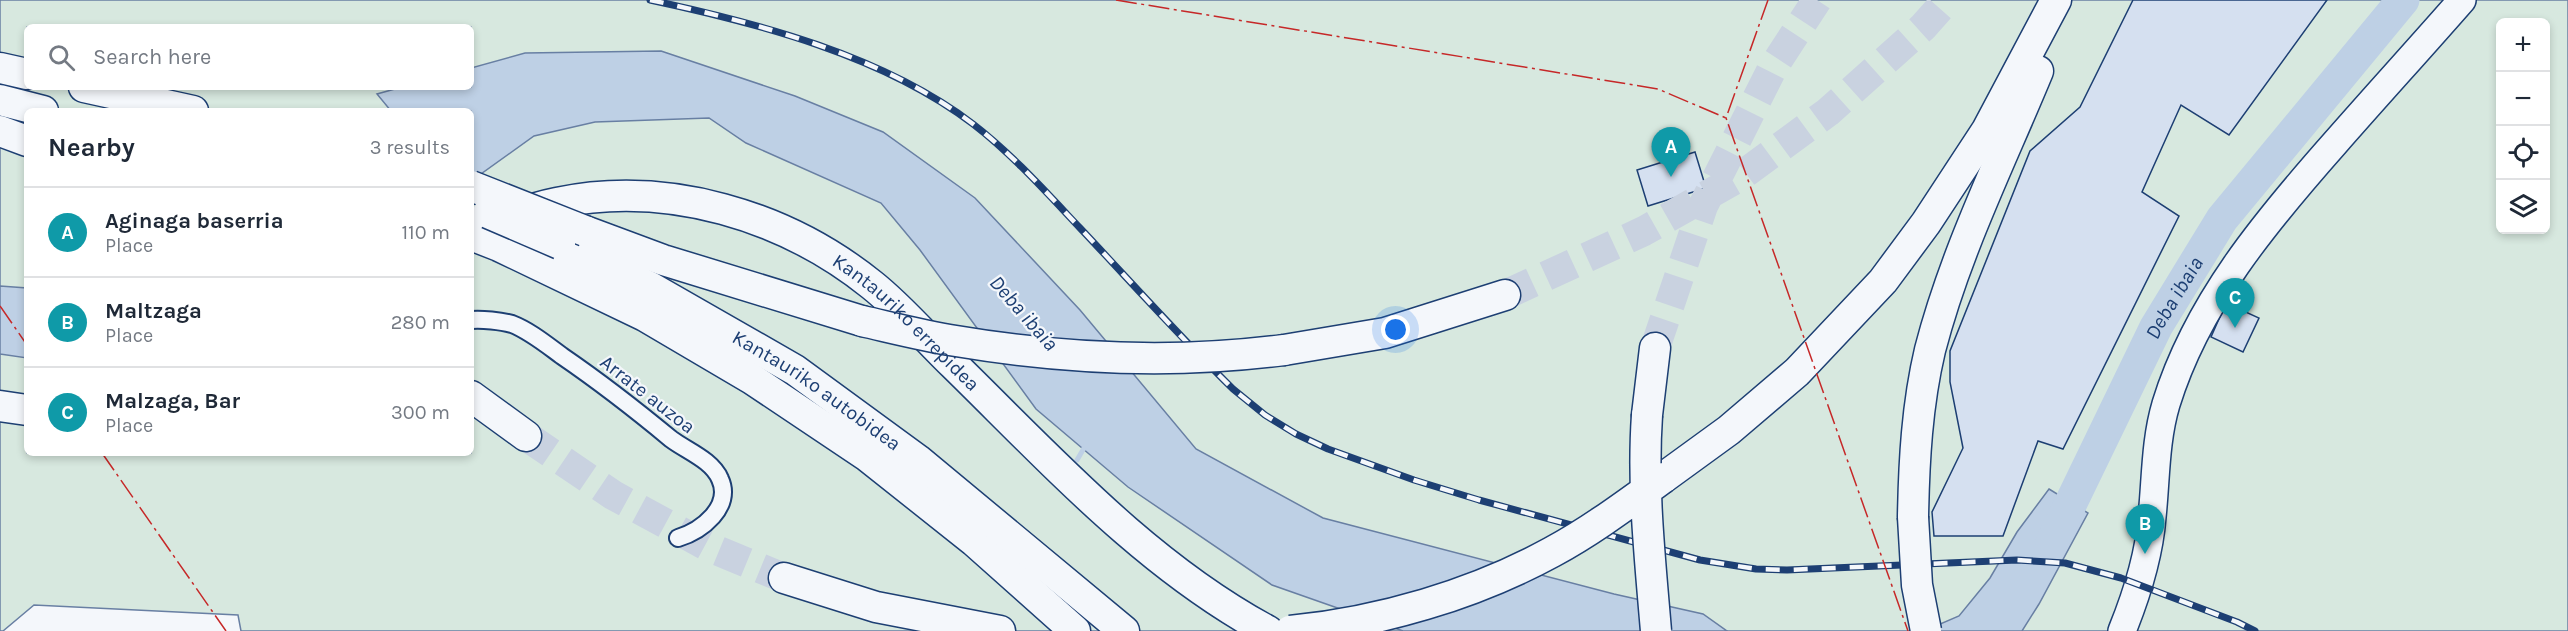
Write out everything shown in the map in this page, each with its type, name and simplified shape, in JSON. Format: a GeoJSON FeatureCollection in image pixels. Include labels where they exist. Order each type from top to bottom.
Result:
{"type":"FeatureCollection","features":[{"type":"Feature","properties":{"kind":"highway"},"geometry":{"type":"LineString","coordinates":[[1290,631],[1362,620],[1430,603],[1500,577],[1552,552],[1610,516],[1729,430],[1797,372],[1882,281],[1926,223],[1987,130],[2056,0]]}},
{"type":"Feature","properties":{"kind":"highway"},"geometry":{"type":"LineString","coordinates":[[1926,631],[1917,585],[1913,517],[1914,457],[1920,407],[1933,342],[1964,243],[2067,0]]}},
{"type":"Feature","properties":{"kind":"highway"},"geometry":{"type":"LineString","coordinates":[[0,68],[24,73]]}},
{"type":"Feature","properties":{"kind":"highway"},"geometry":{"type":"LineString","coordinates":[[98,90],[179,108]]}},
{"type":"Feature","properties":{"kind":"highway"},"geometry":{"type":"LineString","coordinates":[[0,100],[31,108]]}},
{"type":"Feature","properties":{"kind":"highway"},"geometry":{"type":"LineString","coordinates":[[0,130],[24,140]]}},
{"type":"Feature","properties":{"kind":"highway"},"geometry":{"type":"LineString","coordinates":[[474,188],[573,237],[663,261],[862,321],[964,342],[1017,350],[1097,356],[1248,355],[1385,333],[1505,296]]}},
{"type":"Feature","properties":{"kind":"highway","name":"Kantauriko errepidea"},"geometry":{"type":"LineString","coordinates":[[474,234],[524,212],[556,203],[604,196],[663,198],[730,209],[776,227],[820,250],[872,285],[1114,522],[1234,613],[1268,631]]}},
{"type":"Feature","properties":{"kind":"highway","name":"Kantauriko autobidea"},"geometry":{"type":"LineString","coordinates":[[474,207],[573,237],[650,287],[795,370],[918,460],[1124,631]]}},
{"type":"Feature","properties":{"kind":"highway","name":"Kantauriko autobidea"},"geometry":{"type":"LineString","coordinates":[[474,236],[645,316],[752,379],[867,456],[974,541],[1075,631]]}},
{"type":"Feature","properties":{"kind":"highway"},"geometry":{"type":"LineString","coordinates":[[1655,348],[1644,458],[1646,513],[1656,631]]}},
{"type":"Feature","properties":{"kind":"highway"},"geometry":{"type":"LineString","coordinates":[[474,398],[526,436]]}},
{"type":"Feature","properties":{"kind":"highway"},"geometry":{"type":"LineString","coordinates":[[0,406],[24,410]]}},
{"type":"Feature","properties":{"kind":"highway"},"geometry":{"type":"LineString","coordinates":[[784,578],[819,591],[876,607],[1000,631]]}},
{"type":"Feature","properties":{"kind":"main road"},"geometry":{"type":"LineString","coordinates":[[2122,631],[2145,564],[2152,519],[2157,450],[2165,407],[2179,367],[2199,327],[2222,285],[2282,203],[2462,0]]}},
{"type":"Feature","properties":{"kind":"street","name":"Arrate auzoa"},"geometry":{"type":"LineString","coordinates":[[474,320],[512,324],[541,341],[597,379],[672,440],[712,467],[721,480],[720,506],[709,521],[691,534],[678,538]]}},
{"type":"Feature","properties":{"kind":"shaded area"},"geometry":{"type":"Polygon","coordinates":[[[0,0],[2568,0],[2568,631],[241,631],[238,615],[34,605],[3,631],[0,631],[0,0]]]}},
{"type":"Feature","properties":{"kind":"water"},"geometry":{"type":"Polygon","coordinates":[[[661,51],[795,96],[883,132],[975,198],[1080,310],[1196,449],[1323,518],[1614,594],[1703,614],[1727,631],[1403,631],[1272,585],[1128,487],[1036,409],[920,250],[881,203],[746,143],[709,118],[595,122],[534,136],[474,179],[474,108],[389,108],[377,94],[391,90],[474,90],[474,67],[525,53],[661,51]]]}},
{"type":"Feature","properties":{"kind":"water"},"geometry":{"type":"Polygon","coordinates":[[[0,286],[24,288],[24,358],[0,354],[0,286]]]}},
{"type":"Feature","properties":{"kind":"water"},"geometry":{"type":"Polygon","coordinates":[[[2049,489],[2088,513],[2022,631],[1924,631],[1959,616],[1990,578],[2017,532],[2049,489]]]}},
{"type":"Feature","properties":{"kind":"building"},"geometry":{"type":"Polygon","coordinates":[[[2133,0],[2327,0],[2229,135],[2181,105],[2142,192],[2179,216],[2063,449],[2038,441],[2003,536],[1934,536],[1932,512],[1963,448],[1950,382],[1950,351],[2030,151],[2080,107],[2133,0]]]}},
{"type":"Feature","properties":{"kind":"building"},"geometry":{"type":"Polygon","coordinates":[[[1695,152],[1706,188],[1648,206],[1637,170],[1695,152]]]}},
{"type":"Feature","properties":{"kind":"building"},"geometry":{"type":"Polygon","coordinates":[[[2226,303],[2259,318],[2243,352],[2211,337],[2226,303]]]}},
{"type":"Feature","properties":{"kind":"waterway","name":"Deba ibaia"},"geometry":{"type":"LineString","coordinates":[[2052,542],[2156,327],[2222,219],[2403,0]]}},
{"type":"Feature","properties":{"kind":"waterway"},"geometry":{"type":"LineString","coordinates":[[1077,460],[1087,443]]}},
{"type":"Feature","properties":{"kind":"tunnel"},"geometry":{"type":"LineString","coordinates":[[1655,348],[1703,206],[1772,69],[1817,0]]}},
{"type":"Feature","properties":{"kind":"tunnel"},"geometry":{"type":"LineString","coordinates":[[1505,295],[1644,231],[1741,176],[1828,112],[1923,27],[1947,0]]}},
{"type":"Feature","properties":{"kind":"tunnel"},"geometry":{"type":"LineString","coordinates":[[526,436],[613,495],[709,547],[784,578]]}},
{"type":"Feature","properties":{"kind":"railway"},"geometry":{"type":"LineString","coordinates":[[650,0],[776,31],[819,45],[900,79],[938,100],[973,124],[1015,161],[1233,389],[1265,415],[1296,434],[1328,449],[1414,480],[1479,500],[1700,560],[1756,569],[1787,570],[2017,560],[2065,563],[2121,578],[2255,631]]}},
{"type":"Feature","properties":{"kind":"power"},"geometry":{"type":"LineString","coordinates":[[1116,0],[1658,89],[1726,118]]}},
{"type":"Feature","properties":{"kind":"power"},"geometry":{"type":"LineString","coordinates":[[1768,0],[1726,118],[1908,631]]}},
{"type":"Feature","properties":{"kind":"power"},"geometry":{"type":"LineString","coordinates":[[0,306],[24,341]]}},
{"type":"Feature","properties":{"kind":"power"},"geometry":{"type":"LineString","coordinates":[[104,456],[226,631]]}},
{"type":"Feature","properties":{"kind":"place","name":"Aginaga baserria"},"geometry":{"type":"Point","coordinates":[1671,177]}},
{"type":"Feature","properties":{"kind":"place","name":"Malzaga, Bar"},"geometry":{"type":"Point","coordinates":[2235,328]}},
{"type":"Feature","properties":{"kind":"place","name":"Maltzaga"},"geometry":{"type":"Point","coordinates":[2145,554]}}]}
